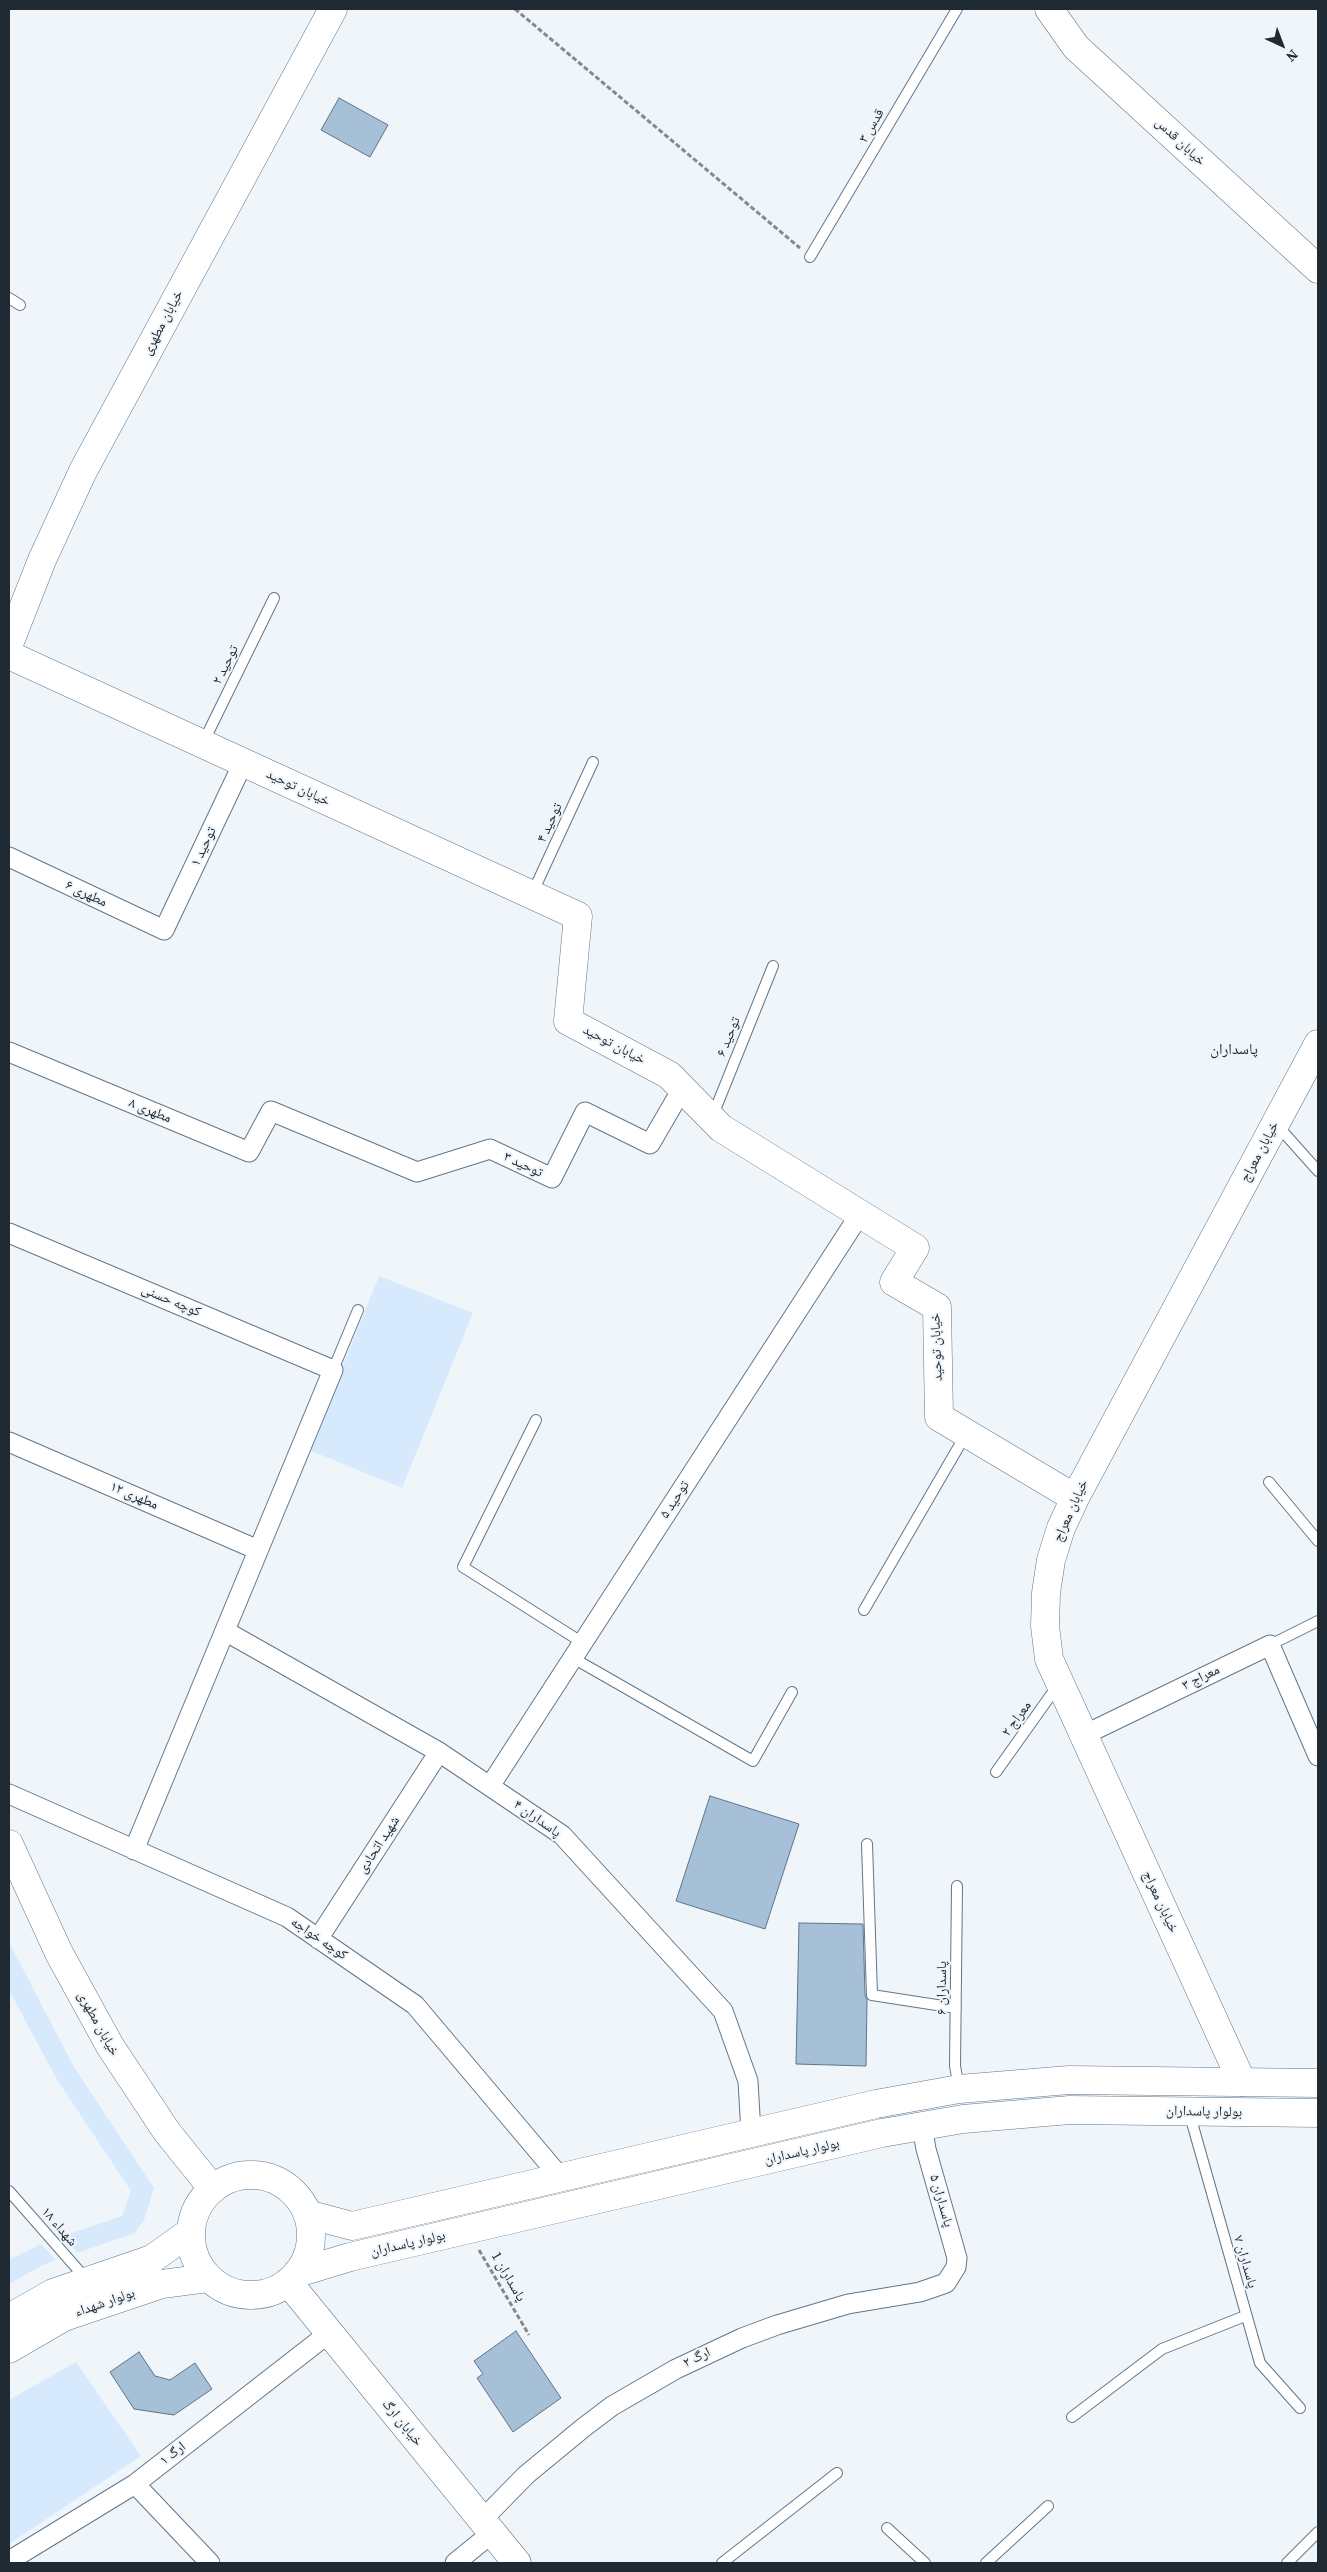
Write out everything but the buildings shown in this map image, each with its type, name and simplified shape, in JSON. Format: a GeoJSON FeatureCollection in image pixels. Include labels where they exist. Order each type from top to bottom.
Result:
{"type":"FeatureCollection","features":[{"type":"Feature","properties":{"kind":"main road","name":"خیابان مطهری"},"geometry":{"type":"LineString","coordinates":[[9,644],[42,560],[83,471],[333,9]]}},
{"type":"Feature","properties":{"kind":"main road","name":"خیابان قدس"},"geometry":{"type":"LineString","coordinates":[[1049,9],[1076,47],[1318,270]]}},
{"type":"Feature","properties":{"kind":"main road","name":"خیابان توحید"},"geometry":{"type":"LineString","coordinates":[[9,655],[578,916],[568,1020],[668,1074],[720,1128],[915,1248],[894,1282],[937,1308],[939,1418],[1074,1498]]}},
{"type":"Feature","properties":{"kind":"main road","name":"خیابان معراج"},"geometry":{"type":"LineString","coordinates":[[1242,2082],[1049,1659],[1045,1626],[1046,1593],[1051,1560],[1061,1528],[1074,1498],[1318,1044]]}},
{"type":"Feature","properties":{"kind":"main road","name":"خیابان مطهری"},"geometry":{"type":"LineString","coordinates":[[9,1844],[60,1953],[110,2046],[167,2132],[213,2189]]}},
{"type":"Feature","properties":{"kind":"main road"},"geometry":{"type":"LineString","coordinates":[[307,2214],[352,2226],[876,2104],[959,2089],[1069,2080],[1318,2083]]}},
{"type":"Feature","properties":{"kind":"main road","name":"بولوار پاسداران"},"geometry":{"type":"LineString","coordinates":[[293,2278],[350,2257],[882,2133],[922,2126],[1000,2114],[1070,2110],[1318,2113]]}},
{"type":"Feature","properties":{"kind":"main road"},"geometry":{"type":"LineString","coordinates":[[260,2176],[284,2185],[301,2202],[307,2214],[310,2232],[309,2251],[293,2278],[266,2294],[241,2295],[217,2286],[208,2278],[194,2257],[190,2232],[197,2208],[213,2189],[235,2177],[260,2176]]}},
{"type":"Feature","properties":{"kind":"main road","name":"بولوار شهداء"},"geometry":{"type":"LineString","coordinates":[[9,2318],[53,2293],[152,2259],[190,2232]]}},
{"type":"Feature","properties":{"kind":"main road","name":"بولوار شهداء"},"geometry":{"type":"LineString","coordinates":[[9,2348],[64,2317],[162,2284],[208,2278]]}},
{"type":"Feature","properties":{"kind":"main road","name":"خیابان ارگ"},"geometry":{"type":"LineString","coordinates":[[293,2278],[329,2333],[517,2563]]}},
{"type":"Feature","properties":{"kind":"street","name":"توحید ۱"},"geometry":{"type":"LineString","coordinates":[[164,930],[244,763]]}},
{"type":"Feature","properties":{"kind":"street","name":"مطهری ۶"},"geometry":{"type":"LineString","coordinates":[[9,857],[164,930]]}},
{"type":"Feature","properties":{"kind":"street","name":"مطهری ۸"},"geometry":{"type":"LineString","coordinates":[[9,1052],[249,1152],[271,1111]]}},
{"type":"Feature","properties":{"kind":"street","name":"توحید ۳"},"geometry":{"type":"LineString","coordinates":[[271,1111],[417,1172],[490,1149],[552,1178],[585,1112],[650,1144],[682,1088]]}},
{"type":"Feature","properties":{"kind":"street","name":"توحید ۵"},"geometry":{"type":"LineString","coordinates":[[490,1786],[860,1214]]}},
{"type":"Feature","properties":{"kind":"street","name":"کوچه حسنی"},"geometry":{"type":"LineString","coordinates":[[9,1233],[333,1370]]}},
{"type":"Feature","properties":{"kind":"street"},"geometry":{"type":"LineString","coordinates":[[134,1850],[333,1370]]}},
{"type":"Feature","properties":{"kind":"street","name":"مطهری ۱۲"},"geometry":{"type":"LineString","coordinates":[[9,1442],[258,1550]]}},
{"type":"Feature","properties":{"kind":"street","name":"پاسداران ۴"},"geometry":{"type":"LineString","coordinates":[[225,1631],[440,1752],[562,1834],[722,2011],[748,2081],[751,2134]]}},
{"type":"Feature","properties":{"kind":"street"},"geometry":{"type":"LineString","coordinates":[[1270,1645],[1318,1756]]}},
{"type":"Feature","properties":{"kind":"street","name":"معراج ۳"},"geometry":{"type":"LineString","coordinates":[[1084,1735],[1270,1645]]}},
{"type":"Feature","properties":{"kind":"street","name":"شهید اتحادی"},"geometry":{"type":"LineString","coordinates":[[318,1939],[440,1752]]}},
{"type":"Feature","properties":{"kind":"street","name":"کوچه خواجه"},"geometry":{"type":"LineString","coordinates":[[9,1794],[287,1918],[416,2005],[561,2178]]}},
{"type":"Feature","properties":{"kind":"street","name":"پاسداران ۵"},"geometry":{"type":"LineString","coordinates":[[922,2126],[926,2149],[957,2258],[952,2276]]}},
{"type":"Feature","properties":{"kind":"street","name":"ارگ ۲"},"geometry":{"type":"LineString","coordinates":[[455,2563],[487,2526],[526,2475],[612,2406],[676,2369],[734,2341],[777,2325],[848,2304],[938,2287],[952,2276]]}},
{"type":"Feature","properties":{"kind":"street","name":"ارگ ۱"},"geometry":{"type":"LineString","coordinates":[[9,2561],[135,2484],[329,2333]]}},
{"type":"Feature","properties":{"kind":"street"},"geometry":{"type":"LineString","coordinates":[[135,2484],[210,2563]]}},
{"type":"Feature","properties":{"kind":"lane","name":"قدس ۳"},"geometry":{"type":"LineString","coordinates":[[810,257],[957,9]]}},
{"type":"Feature","properties":{"kind":"lane"},"geometry":{"type":"LineString","coordinates":[[9,298],[20,305]]}},
{"type":"Feature","properties":{"kind":"lane","name":"توحید ۲"},"geometry":{"type":"LineString","coordinates":[[202,744],[274,598]]}},
{"type":"Feature","properties":{"kind":"lane","name":"توحید ۴"},"geometry":{"type":"LineString","coordinates":[[532,895],[593,762]]}},
{"type":"Feature","properties":{"kind":"lane","name":"توحید ۶"},"geometry":{"type":"LineString","coordinates":[[711,1119],[773,966]]}},
{"type":"Feature","properties":{"kind":"lane"},"geometry":{"type":"LineString","coordinates":[[1276,1123],[1318,1171]]}},
{"type":"Feature","properties":{"kind":"lane"},"geometry":{"type":"LineString","coordinates":[[333,1370],[358,1310]]}},
{"type":"Feature","properties":{"kind":"lane"},"geometry":{"type":"LineString","coordinates":[[536,1420],[463,1568],[578,1650],[753,1761],[792,1692]]}},
{"type":"Feature","properties":{"kind":"lane"},"geometry":{"type":"LineString","coordinates":[[864,1610],[966,1434]]}},
{"type":"Feature","properties":{"kind":"lane"},"geometry":{"type":"LineString","coordinates":[[1269,1482],[1318,1541]]}},
{"type":"Feature","properties":{"kind":"lane","name":"معراج ۳"},"geometry":{"type":"LineString","coordinates":[[1270,1645],[1318,1621]]}},
{"type":"Feature","properties":{"kind":"lane","name":"معراج ۲"},"geometry":{"type":"LineString","coordinates":[[996,1772],[1060,1682]]}},
{"type":"Feature","properties":{"kind":"lane"},"geometry":{"type":"LineString","coordinates":[[867,1844],[872,1995],[956,2008]]}},
{"type":"Feature","properties":{"kind":"lane","name":"پاسداران ۶"},"geometry":{"type":"LineString","coordinates":[[957,1886],[955,2066],[959,2089]]}},
{"type":"Feature","properties":{"kind":"lane","name":"پاسداران ۷"},"geometry":{"type":"LineString","coordinates":[[1189,2111],[1245,2316],[1260,2363],[1300,2408]]}},
{"type":"Feature","properties":{"kind":"lane","name":"شهداء ۱۸"},"geometry":{"type":"LineString","coordinates":[[9,2191],[88,2281]]}},
{"type":"Feature","properties":{"kind":"lane"},"geometry":{"type":"LineString","coordinates":[[1072,2417],[1162,2349],[1245,2316]]}},
{"type":"Feature","properties":{"kind":"lane"},"geometry":{"type":"LineString","coordinates":[[722,2563],[837,2473]]}},
{"type":"Feature","properties":{"kind":"lane"},"geometry":{"type":"LineString","coordinates":[[986,2563],[1048,2506]]}},
{"type":"Feature","properties":{"kind":"lane"},"geometry":{"type":"LineString","coordinates":[[887,2528],[925,2563]]}},
{"type":"Feature","properties":{"kind":"lane"},"geometry":{"type":"LineString","coordinates":[[1287,2563],[1318,2532]]}},
{"type":"Feature","properties":{"kind":"path"},"geometry":{"type":"LineString","coordinates":[[515,9],[810,257]]}},
{"type":"Feature","properties":{"kind":"path","name":"پاسداران 1"},"geometry":{"type":"LineString","coordinates":[[467,2230],[528,2335]]}},
{"type":"Feature","properties":{"kind":"shaded area"},"geometry":{"type":"Polygon","coordinates":[[[379,1276],[473,1313],[402,1488],[309,1450],[379,1276]]]}},
{"type":"Feature","properties":{"kind":"shaded area"},"geometry":{"type":"Polygon","coordinates":[[[9,1942],[74,2067],[154,2188],[144,2220],[135,2233],[77,2253],[63,2236],[122,2216],[131,2191],[56,2078],[9,1990],[9,1942]]]}},
{"type":"Feature","properties":{"kind":"shaded area"},"geometry":{"type":"Polygon","coordinates":[[[41,2244],[56,2260],[9,2284],[9,2260],[41,2244]]]}},
{"type":"Feature","properties":{"kind":"shaded area"},"geometry":{"type":"Polygon","coordinates":[[[76,2362],[141,2456],[9,2544],[9,2400],[76,2362]]]}},
{"type":"Feature","properties":{"kind":"district","name":"پاسداران"},"geometry":{"type":"Point","coordinates":[1234,1050]}}]}
